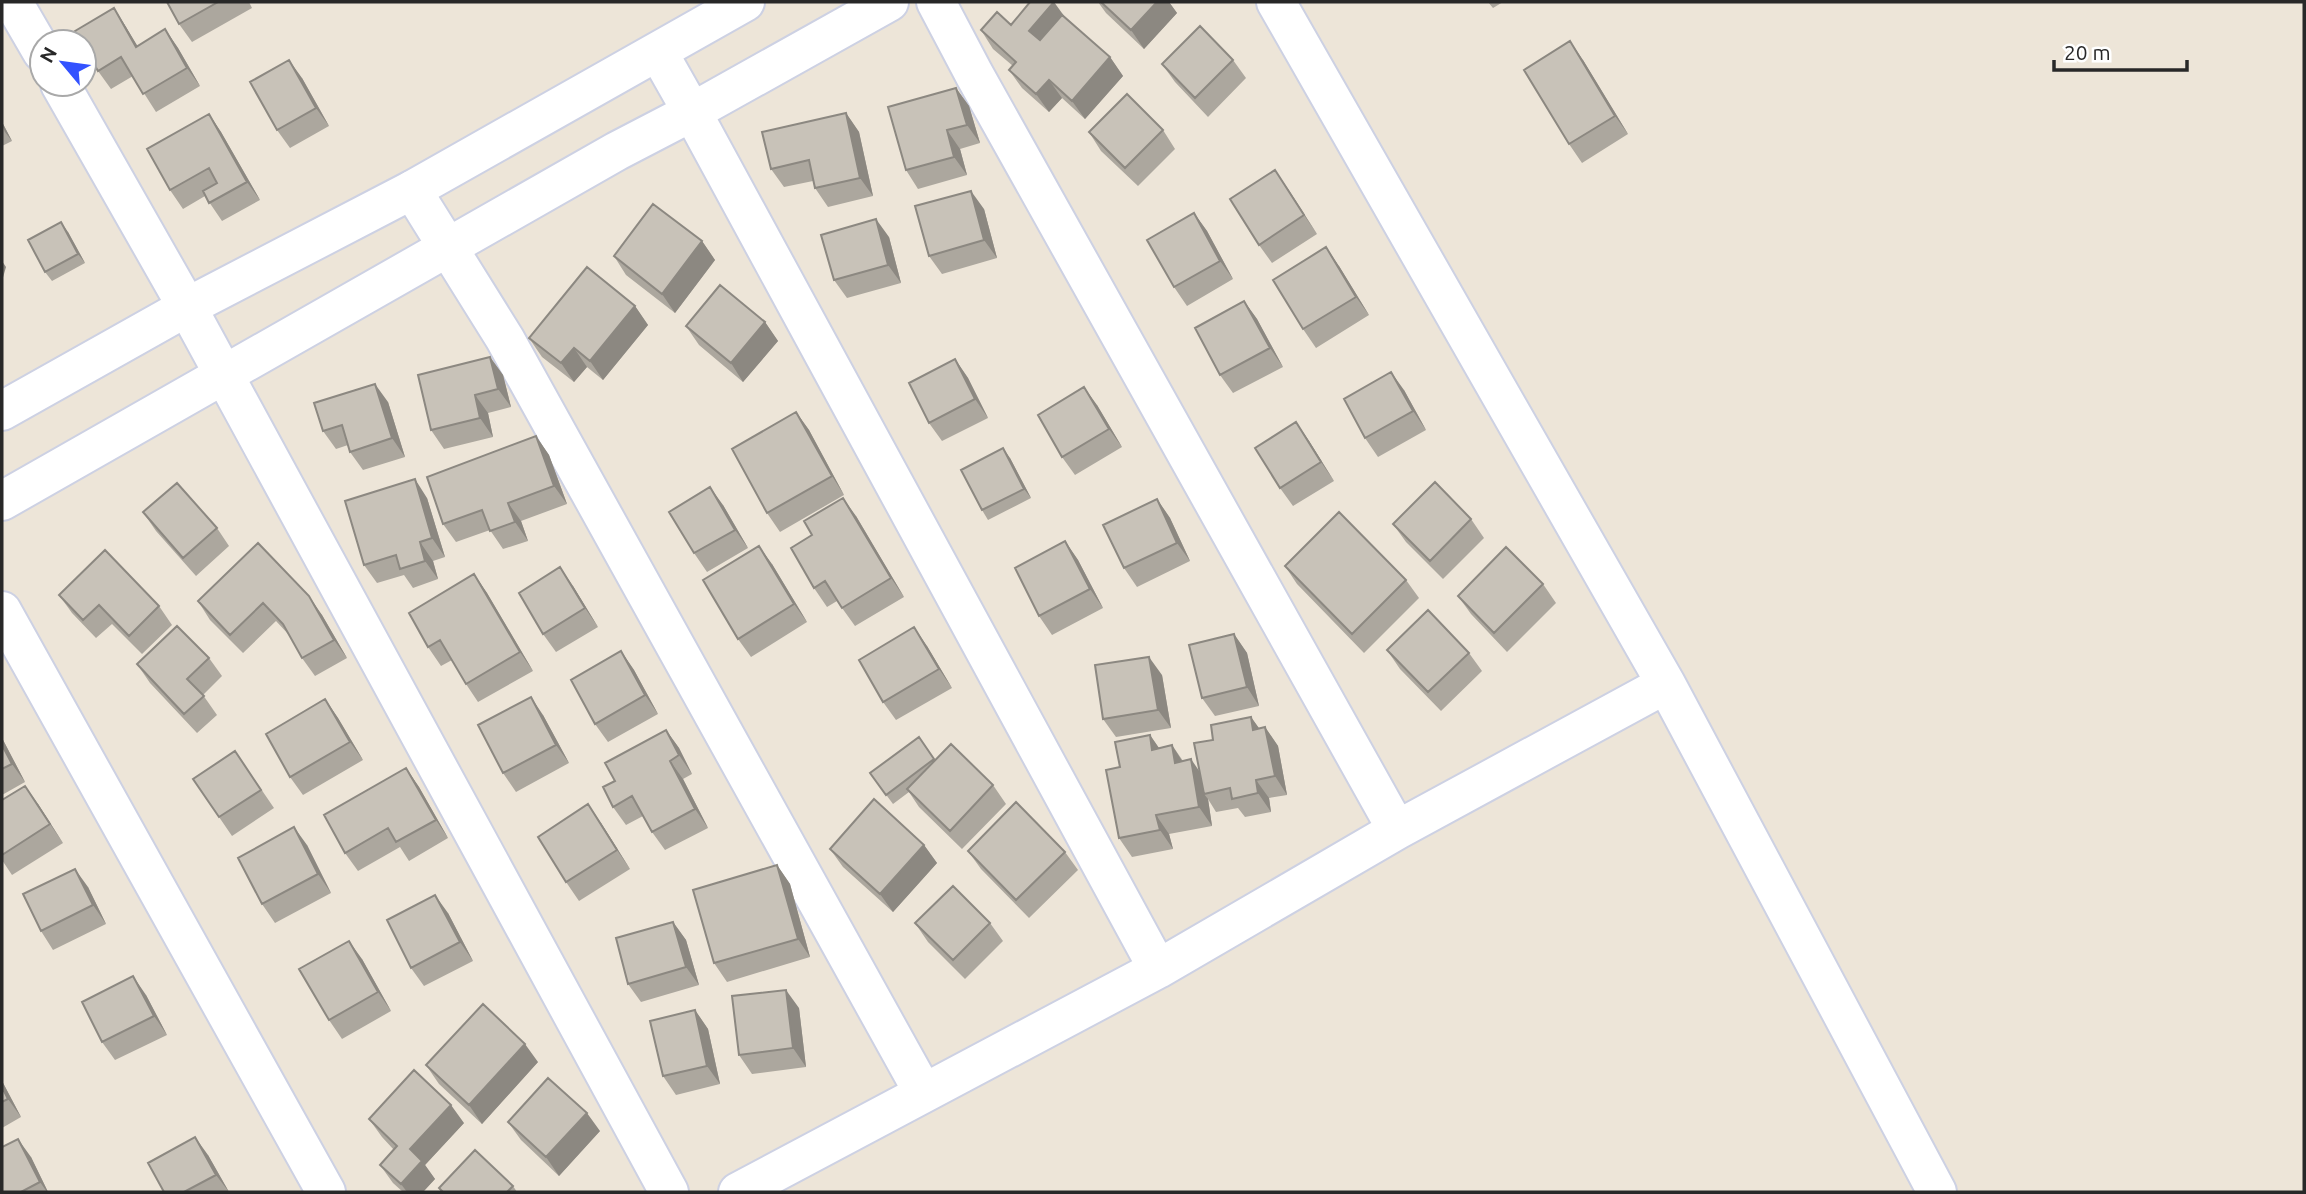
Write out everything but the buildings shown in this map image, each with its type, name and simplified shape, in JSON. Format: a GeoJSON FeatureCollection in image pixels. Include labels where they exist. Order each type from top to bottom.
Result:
{"type":"FeatureCollection","features":[{"type":"Feature","properties":{"kind":"street"},"geometry":{"type":"LineString","coordinates":[[13,2],[28,28]]}},
{"type":"Feature","properties":{"kind":"street"},"geometry":{"type":"LineString","coordinates":[[2,411],[187,307],[412,190],[745,2]]}},
{"type":"Feature","properties":{"kind":"street"},"geometry":{"type":"LineString","coordinates":[[2,501],[617,151],[889,2]]}},
{"type":"Feature","properties":{"kind":"street"},"geometry":{"type":"LineString","coordinates":[[936,2],[1397,830]]}},
{"type":"Feature","properties":{"kind":"street"},"geometry":{"type":"LineString","coordinates":[[1276,2],[1666,684],[1937,1192]]}},
{"type":"Feature","properties":{"kind":"street"},"geometry":{"type":"LineString","coordinates":[[658,52],[1158,969]]}},
{"type":"Feature","properties":{"kind":"street"},"geometry":{"type":"LineString","coordinates":[[68,98],[187,307],[668,1192]]}},
{"type":"Feature","properties":{"kind":"street"},"geometry":{"type":"LineString","coordinates":[[412,190],[512,352],[923,1092]]}},
{"type":"Feature","properties":{"kind":"street"},"geometry":{"type":"LineString","coordinates":[[2,611],[326,1192]]}},
{"type":"Feature","properties":{"kind":"street"},"geometry":{"type":"LineString","coordinates":[[738,1192],[1158,969],[1397,830],[1666,684]]}}]}
